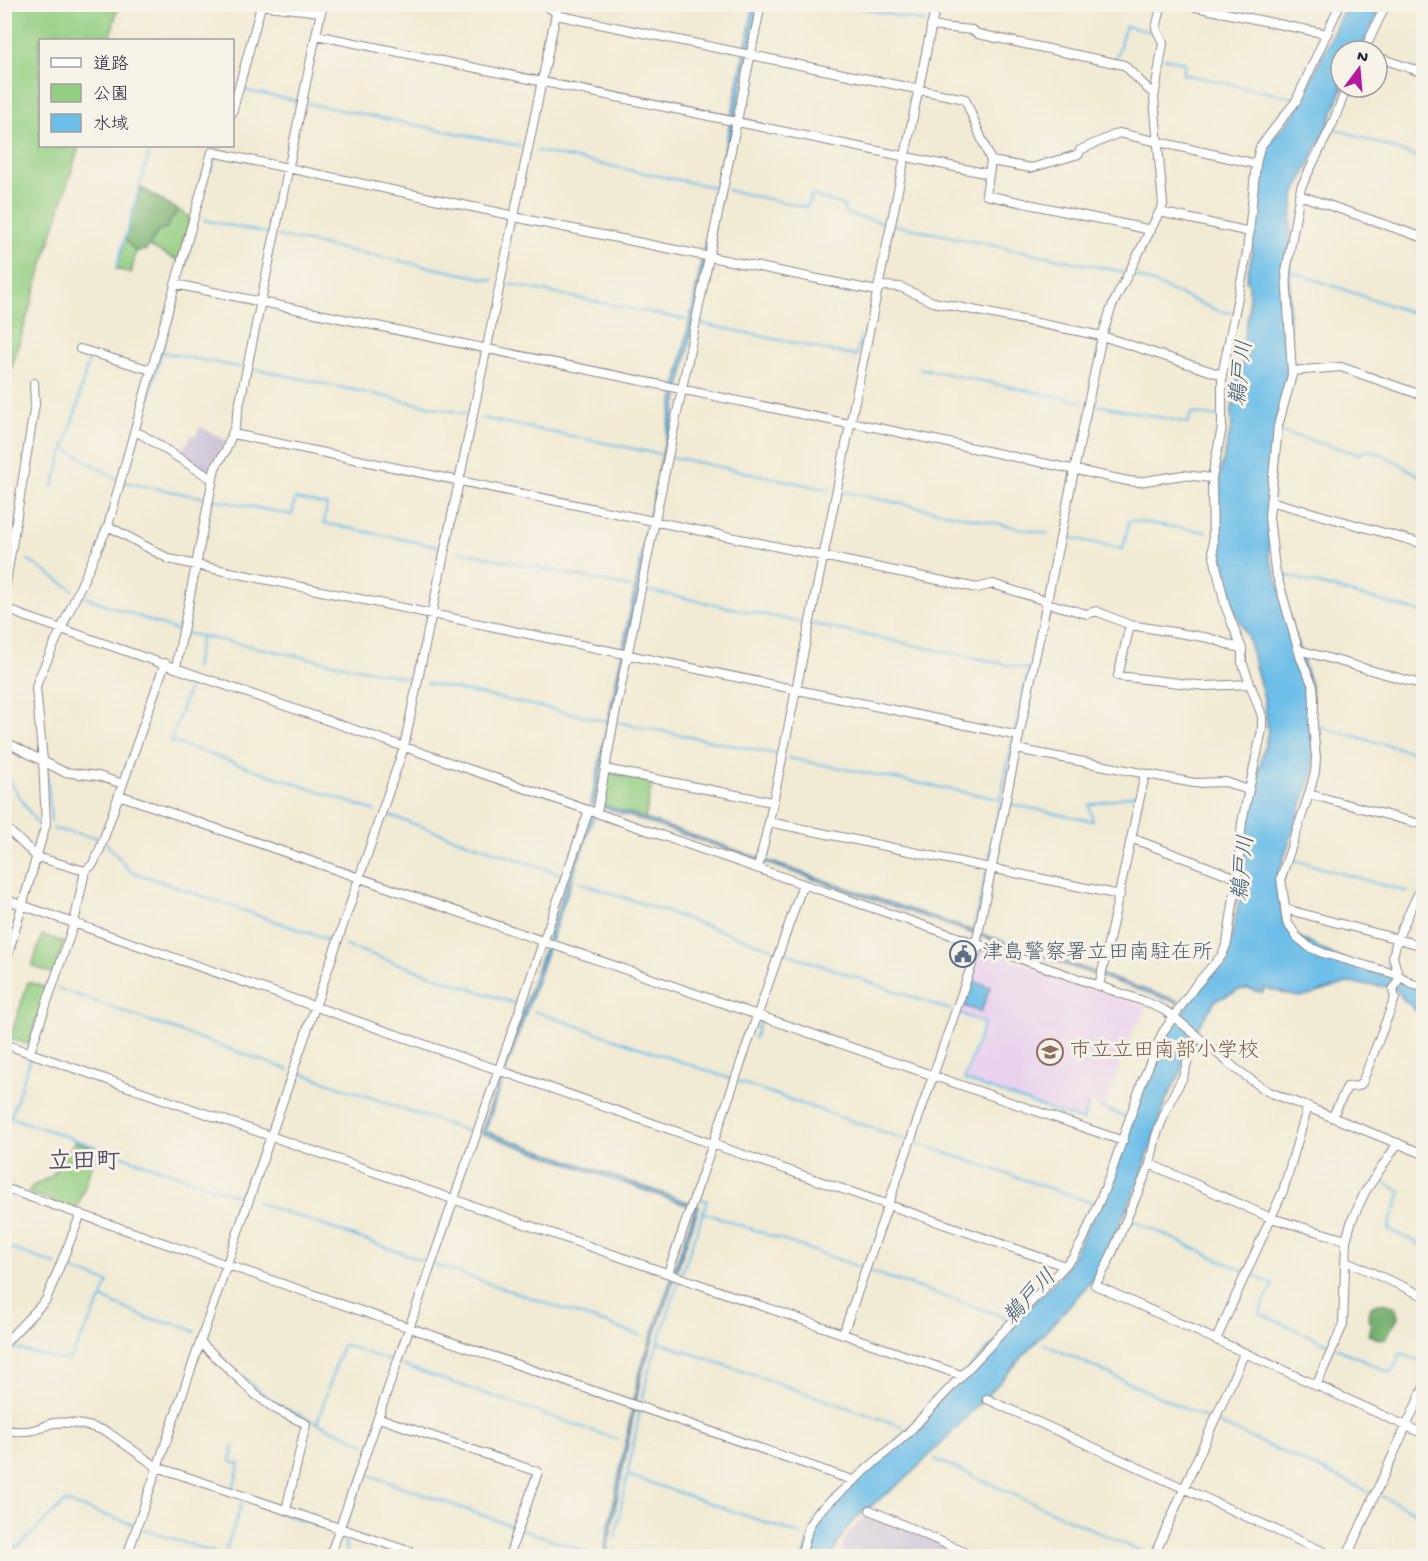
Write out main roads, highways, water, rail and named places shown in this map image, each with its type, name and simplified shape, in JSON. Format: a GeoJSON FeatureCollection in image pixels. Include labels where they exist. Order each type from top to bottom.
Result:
{"type":"FeatureCollection","features":[{"type":"Feature","properties":{"kind":"water"},"geometry":{"type":"Polygon","coordinates":[[[754,5],[759,5],[594,805],[591,804],[754,5]]]}},
{"type":"Feature","properties":{"kind":"water"},"geometry":{"type":"Polygon","coordinates":[[[1346,5],[1383,5],[1365,39],[1330,39],[1346,5]]]}},
{"type":"Feature","properties":{"kind":"water","name":"鵜戸川"},"geometry":{"type":"Polygon","coordinates":[[[1329,41],[1329,99],[1338,99],[1295,193],[1291,221],[1288,376],[1275,428],[1269,554],[1311,686],[1313,772],[1279,872],[1283,922],[1289,932],[1349,963],[1396,978],[1423,993],[1423,1017],[1402,998],[1397,990],[1391,987],[1347,983],[1308,996],[1298,997],[1264,988],[1263,993],[1249,989],[1240,990],[1216,1000],[1187,1043],[1181,1072],[1166,1100],[1140,1179],[1097,1275],[987,1396],[909,1476],[856,1518],[845,1530],[832,1556],[804,1556],[816,1519],[861,1477],[1064,1272],[1113,1178],[1160,1044],[1224,959],[1230,945],[1243,881],[1247,821],[1268,732],[1264,699],[1248,638],[1233,607],[1220,557],[1218,490],[1232,425],[1231,416],[1236,383],[1242,367],[1242,345],[1249,311],[1249,284],[1246,281],[1252,253],[1262,160],[1266,147],[1296,112],[1329,41]]]}},
{"type":"Feature","properties":{"kind":"water"},"geometry":{"type":"Polygon","coordinates":[[[601,804],[1179,1001],[1177,1003],[602,807],[601,804]]]}},
{"type":"Feature","properties":{"kind":"water"},"geometry":{"type":"Polygon","coordinates":[[[591,812],[594,816],[485,1131],[699,1206],[641,1375],[606,1556],[603,1556],[639,1374],[695,1208],[481,1133],[591,812]]]}},
{"type":"Feature","properties":{"kind":"water"},"geometry":{"type":"Polygon","coordinates":[[[973,981],[990,987],[981,1012],[964,1006],[973,981]]]}},
{"type":"Feature","properties":{"kind":"waterway"},"geometry":{"type":"LineString","coordinates":[[433,4],[450,8]]}},
{"type":"Feature","properties":{"kind":"waterway"},"geometry":{"type":"LineString","coordinates":[[842,4],[925,22]]}},
{"type":"Feature","properties":{"kind":"waterway"},"geometry":{"type":"LineString","coordinates":[[1114,60],[1126,26],[1150,32]]}},
{"type":"Feature","properties":{"kind":"waterway"},"geometry":{"type":"LineString","coordinates":[[1165,58],[1185,63],[1183,74],[1294,98]]}},
{"type":"Feature","properties":{"kind":"waterway"},"geometry":{"type":"LineString","coordinates":[[242,90],[298,101]]}},
{"type":"Feature","properties":{"kind":"waterway"},"geometry":{"type":"LineString","coordinates":[[306,103],[521,146]]}},
{"type":"Feature","properties":{"kind":"waterway"},"geometry":{"type":"LineString","coordinates":[[1336,129],[1424,159]]}},
{"type":"Feature","properties":{"kind":"waterway"},"geometry":{"type":"LineString","coordinates":[[116,269],[151,147]]}},
{"type":"Feature","properties":{"kind":"waterway"},"geometry":{"type":"LineString","coordinates":[[211,172],[218,147]]}},
{"type":"Feature","properties":{"kind":"waterway"},"geometry":{"type":"LineString","coordinates":[[537,151],[713,187]]}},
{"type":"Feature","properties":{"kind":"waterway"},"geometry":{"type":"LineString","coordinates":[[727,190],[805,207],[812,195],[843,205],[846,214],[885,223]]}},
{"type":"Feature","properties":{"kind":"waterway"},"geometry":{"type":"LineString","coordinates":[[204,220],[270,234]]}},
{"type":"Feature","properties":{"kind":"waterway"},"geometry":{"type":"LineString","coordinates":[[894,225],[1123,272]]}},
{"type":"Feature","properties":{"kind":"waterway"},"geometry":{"type":"LineString","coordinates":[[181,282],[195,229]]}},
{"type":"Feature","properties":{"kind":"waterway"},"geometry":{"type":"LineString","coordinates":[[278,236],[493,280]]}},
{"type":"Feature","properties":{"kind":"waterway"},"geometry":{"type":"LineString","coordinates":[[1293,272],[1424,317]]}},
{"type":"Feature","properties":{"kind":"waterway"},"geometry":{"type":"LineString","coordinates":[[1134,275],[1216,310],[1231,313]]}},
{"type":"Feature","properties":{"kind":"waterway"},"geometry":{"type":"LineString","coordinates":[[509,284],[686,320]]}},
{"type":"Feature","properties":{"kind":"waterway"},"geometry":{"type":"LineString","coordinates":[[139,432],[180,287]]}},
{"type":"Feature","properties":{"kind":"waterway"},"geometry":{"type":"LineString","coordinates":[[699,323],[856,356],[861,337]]}},
{"type":"Feature","properties":{"kind":"waterway"},"geometry":{"type":"LineString","coordinates":[[162,352],[243,368]]}},
{"type":"Feature","properties":{"kind":"waterway"},"geometry":{"type":"LineString","coordinates":[[53,486],[90,355]]}},
{"type":"Feature","properties":{"kind":"waterway"},"geometry":{"type":"LineString","coordinates":[[251,368],[466,414]]}},
{"type":"Feature","properties":{"kind":"waterway"},"geometry":{"type":"LineString","coordinates":[[919,368],[1083,402]]}},
{"type":"Feature","properties":{"kind":"waterway"},"geometry":{"type":"LineString","coordinates":[[1092,404],[1188,423],[1191,413],[1218,417]]}},
{"type":"Feature","properties":{"kind":"waterway"},"geometry":{"type":"LineString","coordinates":[[482,418],[659,454]]}},
{"type":"Feature","properties":{"kind":"waterway"},"geometry":{"type":"LineString","coordinates":[[1281,432],[1359,454],[1368,450],[1386,456],[1420,476],[1424,490]]}},
{"type":"Feature","properties":{"kind":"waterway"},"geometry":{"type":"LineString","coordinates":[[232,446],[235,439]]}},
{"type":"Feature","properties":{"kind":"waterway"},"geometry":{"type":"LineString","coordinates":[[65,448],[117,479]]}},
{"type":"Feature","properties":{"kind":"waterway"},"geometry":{"type":"LineString","coordinates":[[672,457],[831,490]]}},
{"type":"Feature","properties":{"kind":"waterway"},"geometry":{"type":"LineString","coordinates":[[124,482],[205,498]]}},
{"type":"Feature","properties":{"kind":"waterway"},"geometry":{"type":"LineString","coordinates":[[840,491],[1048,534]]}},
{"type":"Feature","properties":{"kind":"waterway"},"geometry":{"type":"LineString","coordinates":[[213,499],[292,515],[295,499],[327,505],[324,523],[440,547]]}},
{"type":"Feature","properties":{"kind":"waterway"},"geometry":{"type":"LineString","coordinates":[[1067,537],[1123,549],[1129,520],[1206,532]]}},
{"type":"Feature","properties":{"kind":"waterway"},"geometry":{"type":"LineString","coordinates":[[459,551],[630,587]]}},
{"type":"Feature","properties":{"kind":"waterway"},"geometry":{"type":"LineString","coordinates":[[28,560],[73,590]]}},
{"type":"Feature","properties":{"kind":"waterway"},"geometry":{"type":"LineString","coordinates":[[1285,575],[1424,613]]}},
{"type":"Feature","properties":{"kind":"waterway"},"geometry":{"type":"LineString","coordinates":[[645,590],[804,623]]}},
{"type":"Feature","properties":{"kind":"waterway"},"geometry":{"type":"LineString","coordinates":[[80,595],[178,631]]}},
{"type":"Feature","properties":{"kind":"waterway"},"geometry":{"type":"LineString","coordinates":[[4,623],[7,615]]}},
{"type":"Feature","properties":{"kind":"waterway"},"geometry":{"type":"LineString","coordinates":[[812,624],[1028,669],[1014,732]]}},
{"type":"Feature","properties":{"kind":"waterway"},"geometry":{"type":"LineString","coordinates":[[186,633],[411,679]]}},
{"type":"Feature","properties":{"kind":"waterway"},"geometry":{"type":"LineString","coordinates":[[195,668],[201,636]]}},
{"type":"Feature","properties":{"kind":"waterway"},"geometry":{"type":"LineString","coordinates":[[191,681],[171,741],[375,811]]}},
{"type":"Feature","properties":{"kind":"waterway"},"geometry":{"type":"LineString","coordinates":[[427,683],[607,721]]}},
{"type":"Feature","properties":{"kind":"waterway"},"geometry":{"type":"LineString","coordinates":[[617,722],[776,754]]}},
{"type":"Feature","properties":{"kind":"waterway"},"geometry":{"type":"LineString","coordinates":[[1317,726],[1424,755]]}},
{"type":"Feature","properties":{"kind":"waterway"},"geometry":{"type":"LineString","coordinates":[[988,864],[1013,738]]}},
{"type":"Feature","properties":{"kind":"waterway"},"geometry":{"type":"LineString","coordinates":[[788,758],[1000,799]]}},
{"type":"Feature","properties":{"kind":"waterway"},"geometry":{"type":"LineString","coordinates":[[47,770],[51,821]]}},
{"type":"Feature","properties":{"kind":"waterway"},"geometry":{"type":"LineString","coordinates":[[4,773],[36,822],[41,826]]}},
{"type":"Feature","properties":{"kind":"waterway"},"geometry":{"type":"LineString","coordinates":[[1010,804],[1093,821],[1089,805],[1138,794]]}},
{"type":"Feature","properties":{"kind":"waterway"},"geometry":{"type":"LineString","coordinates":[[391,816],[563,875]]}},
{"type":"Feature","properties":{"kind":"waterway"},"geometry":{"type":"LineString","coordinates":[[53,829],[99,838]]}},
{"type":"Feature","properties":{"kind":"waterway"},"geometry":{"type":"LineString","coordinates":[[106,843],[130,871],[332,941]]}},
{"type":"Feature","properties":{"kind":"waterway"},"geometry":{"type":"LineString","coordinates":[[1294,860],[1408,892]]}},
{"type":"Feature","properties":{"kind":"waterway"},"geometry":{"type":"LineString","coordinates":[[974,929],[987,870]]}},
{"type":"Feature","properties":{"kind":"waterway"},"geometry":{"type":"LineString","coordinates":[[579,882],[774,949]]}},
{"type":"Feature","properties":{"kind":"waterway"},"geometry":{"type":"LineString","coordinates":[[346,946],[519,1005]]}},
{"type":"Feature","properties":{"kind":"waterway"},"geometry":{"type":"LineString","coordinates":[[783,952],[950,1010]]}},
{"type":"Feature","properties":{"kind":"waterway"},"geometry":{"type":"LineString","coordinates":[[1387,965],[1389,956]]}},
{"type":"Feature","properties":{"kind":"waterway"},"geometry":{"type":"LineString","coordinates":[[4,979],[7,969]]}},
{"type":"Feature","properties":{"kind":"waterway"},"geometry":{"type":"LineString","coordinates":[[57,988],[289,1070]]}},
{"type":"Feature","properties":{"kind":"waterway"},"geometry":{"type":"LineString","coordinates":[[534,1011],[731,1079]]}},
{"type":"Feature","properties":{"kind":"waterway"},"geometry":{"type":"LineString","coordinates":[[958,1013],[984,1023],[964,1080],[1083,1121],[1088,1106]]}},
{"type":"Feature","properties":{"kind":"waterway"},"geometry":{"type":"LineString","coordinates":[[754,1039],[760,1021]]}},
{"type":"Feature","properties":{"kind":"waterway"},"geometry":{"type":"LineString","coordinates":[[11,1117],[31,1057]]}},
{"type":"Feature","properties":{"kind":"waterway"},"geometry":{"type":"LineString","coordinates":[[301,1073],[472,1133]]}},
{"type":"Feature","properties":{"kind":"waterway"},"geometry":{"type":"LineString","coordinates":[[739,1082],[907,1140]]}},
{"type":"Feature","properties":{"kind":"waterway"},"geometry":{"type":"LineString","coordinates":[[1100,1107],[1126,1117]]}},
{"type":"Feature","properties":{"kind":"waterway"},"geometry":{"type":"LineString","coordinates":[[4,1115],[244,1198]]}},
{"type":"Feature","properties":{"kind":"waterway"},"geometry":{"type":"LineString","coordinates":[[914,1142],[1093,1203]]}},
{"type":"Feature","properties":{"kind":"waterway"},"geometry":{"type":"LineString","coordinates":[[1378,1178],[1401,1192],[1388,1229],[1424,1246]]}},
{"type":"Feature","properties":{"kind":"waterway"},"geometry":{"type":"LineString","coordinates":[[682,1273],[707,1201],[698,1198],[701,1189]]}},
{"type":"Feature","properties":{"kind":"waterway"},"geometry":{"type":"LineString","coordinates":[[256,1202],[428,1262]]}},
{"type":"Feature","properties":{"kind":"waterway"},"geometry":{"type":"LineString","coordinates":[[703,1212],[862,1268]]}},
{"type":"Feature","properties":{"kind":"waterway"},"geometry":{"type":"LineString","coordinates":[[1130,1219],[1244,1271]]}},
{"type":"Feature","properties":{"kind":"waterway"},"geometry":{"type":"LineString","coordinates":[[4,1246],[57,1265]]}},
{"type":"Feature","properties":{"kind":"waterway"},"geometry":{"type":"LineString","coordinates":[[435,1265],[642,1336]]}},
{"type":"Feature","properties":{"kind":"waterway"},"geometry":{"type":"LineString","coordinates":[[64,1267],[108,1282],[102,1297]]}},
{"type":"Feature","properties":{"kind":"waterway","name":"鵜戸川"},"geometry":{"type":"LineString","coordinates":[[869,1271],[1008,1318]]}},
{"type":"Feature","properties":{"kind":"waterway"},"geometry":{"type":"LineString","coordinates":[[1251,1274],[1273,1285],[1259,1313],[1330,1345]]}},
{"type":"Feature","properties":{"kind":"waterway"},"geometry":{"type":"LineString","coordinates":[[642,1403],[648,1373],[679,1281]]}},
{"type":"Feature","properties":{"kind":"waterway"},"geometry":{"type":"LineString","coordinates":[[10,1347],[61,1360],[71,1358],[102,1298],[149,1319],[184,1326],[195,1332]]}},
{"type":"Feature","properties":{"kind":"waterway"},"geometry":{"type":"LineString","coordinates":[[658,1342],[904,1427]]}},
{"type":"Feature","properties":{"kind":"waterway"},"geometry":{"type":"LineString","coordinates":[[1044,1344],[1210,1420]]}},
{"type":"Feature","properties":{"kind":"waterway"},"geometry":{"type":"LineString","coordinates":[[317,1423],[342,1346],[345,1345],[392,1362]]}},
{"type":"Feature","properties":{"kind":"waterway"},"geometry":{"type":"LineString","coordinates":[[1336,1348],[1391,1373],[1401,1353],[1424,1364]]}},
{"type":"Feature","properties":{"kind":"waterway"},"geometry":{"type":"LineString","coordinates":[[218,1353],[226,1362]]}},
{"type":"Feature","properties":{"kind":"waterway"},"geometry":{"type":"LineString","coordinates":[[402,1365],[619,1440]]}},
{"type":"Feature","properties":{"kind":"waterway"},"geometry":{"type":"LineString","coordinates":[[237,1372],[267,1397],[290,1411],[366,1444]]}},
{"type":"Feature","properties":{"kind":"waterway"},"geometry":{"type":"LineString","coordinates":[[615,1538],[640,1411]]}},
{"type":"Feature","properties":{"kind":"waterway"},"geometry":{"type":"LineString","coordinates":[[1218,1423],[1370,1492]]}},
{"type":"Feature","properties":{"kind":"waterway"},"geometry":{"type":"LineString","coordinates":[[233,1488],[240,1464],[230,1461],[234,1445]]}},
{"type":"Feature","properties":{"kind":"waterway"},"geometry":{"type":"LineString","coordinates":[[346,1524],[373,1447],[370,1446]]}},
{"type":"Feature","properties":{"kind":"waterway"},"geometry":{"type":"LineString","coordinates":[[935,1459],[1151,1556]]}},
{"type":"Feature","properties":{"kind":"waterway"},"geometry":{"type":"LineString","coordinates":[[364,1473],[515,1527]]}},
{"type":"Feature","properties":{"kind":"waterway"},"geometry":{"type":"LineString","coordinates":[[630,1476],[802,1535]]}},
{"type":"Feature","properties":{"kind":"waterway"},"geometry":{"type":"LineString","coordinates":[[1381,1496],[1424,1516]]}},
{"type":"Feature","properties":{"kind":"waterway"},"geometry":{"type":"LineString","coordinates":[[143,1529],[224,1556],[243,1500]]}},
{"type":"Feature","properties":{"kind":"waterway"},"geometry":{"type":"LineString","coordinates":[[9,1540],[17,1548],[65,1502],[132,1524]]}},
{"type":"Feature","properties":{"kind":"waterway"},"geometry":{"type":"LineString","coordinates":[[275,1511],[335,1532]]}},
{"type":"Feature","properties":{"kind":"waterway"},"geometry":{"type":"LineString","coordinates":[[521,1529],[596,1555]]}},
{"type":"Feature","properties":{"kind":"waterway"},"geometry":{"type":"LineString","coordinates":[[343,1534],[348,1556]]}},
{"type":"Feature","properties":{"kind":"waterway"},"geometry":{"type":"LineString","coordinates":[[613,1556],[615,1547]]}},
{"type":"Feature","properties":{"kind":"place","name":"津島警察署立田南駐在所"},"geometry":{"type":"Point","coordinates":[963,954]}},
{"type":"Feature","properties":{"kind":"place","name":"市立立田南部小学校"},"geometry":{"type":"Point","coordinates":[1050,1052]}},
{"type":"Feature","properties":{"kind":"district","name":"立田町"},"geometry":{"type":"Point","coordinates":[84,1163]}}]}
